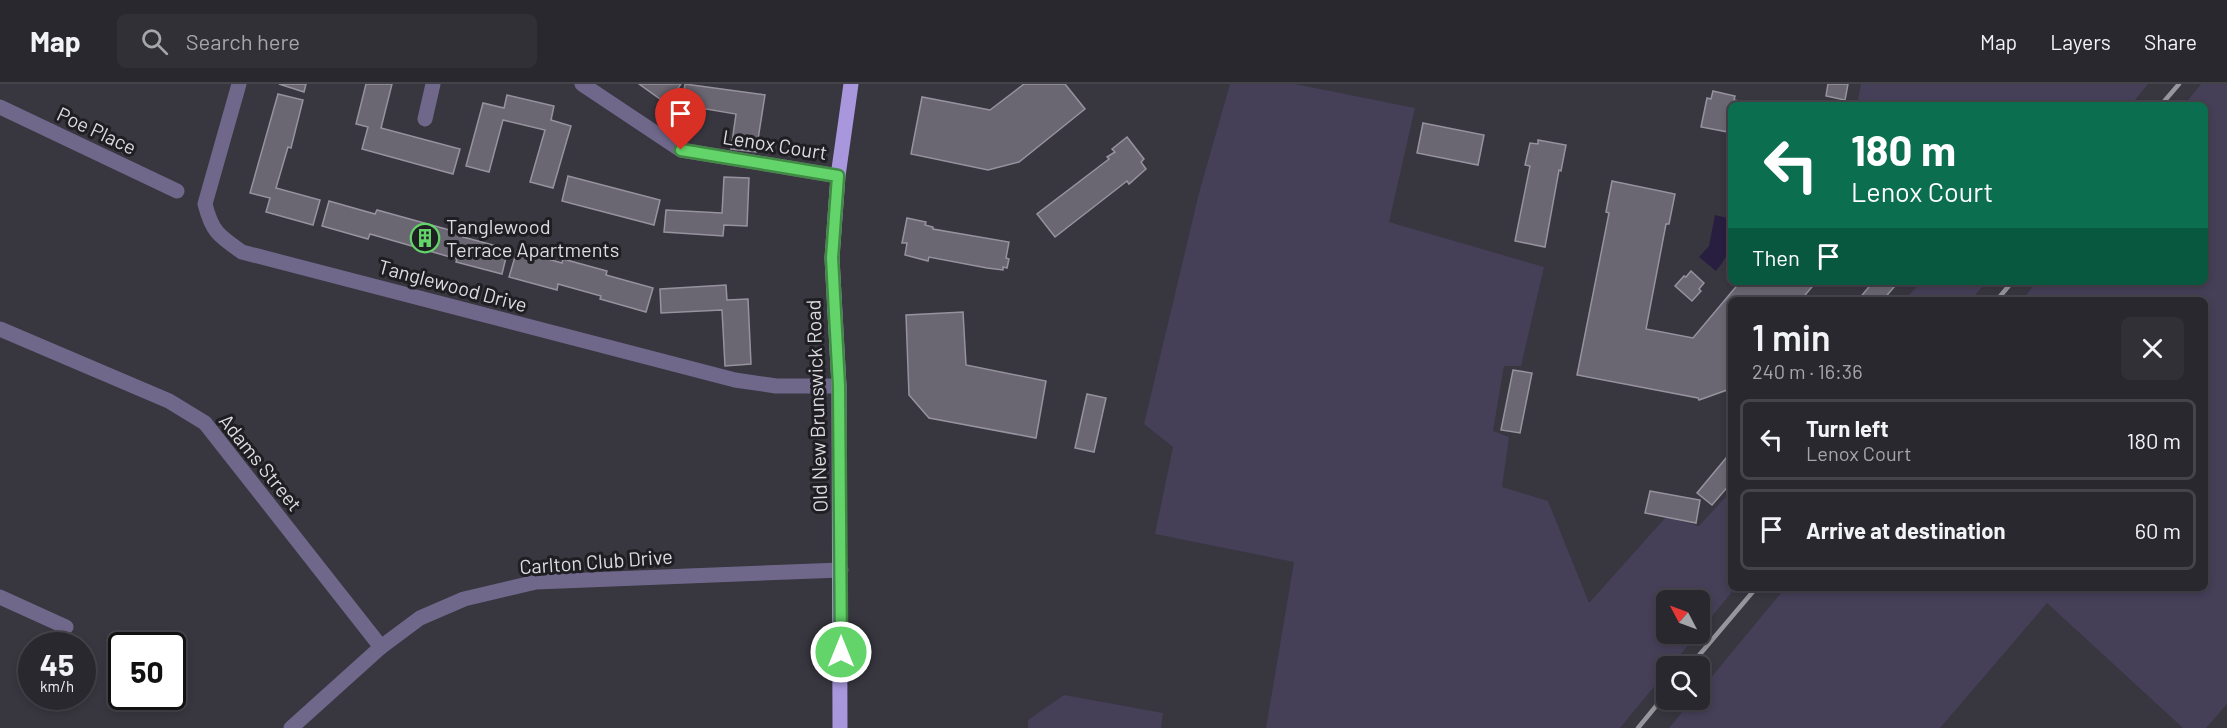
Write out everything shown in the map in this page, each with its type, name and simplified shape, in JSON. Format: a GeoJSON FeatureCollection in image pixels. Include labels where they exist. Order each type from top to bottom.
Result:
{"type":"FeatureCollection","features":[{"type":"Feature","properties":{"kind":"main road","name":"Old New Brunswick Road"},"geometry":{"type":"LineString","coordinates":[[840,728],[839,386],[832,258],[838,176],[851,84]]}},
{"type":"Feature","properties":{"kind":"street","name":"Tanglewood Drive"},"geometry":{"type":"LineString","coordinates":[[239,84],[205,204],[210,223],[223,239],[242,252],[735,380],[776,386],[839,386]]}},
{"type":"Feature","properties":{"kind":"street"},"geometry":{"type":"LineString","coordinates":[[425,119],[433,84]]}},
{"type":"Feature","properties":{"kind":"street","name":"Lenox Court"},"geometry":{"type":"LineString","coordinates":[[582,84],[681,150],[838,176]]}},
{"type":"Feature","properties":{"kind":"street","name":"Poe Place"},"geometry":{"type":"LineString","coordinates":[[0,107],[177,190]]}},
{"type":"Feature","properties":{"kind":"street","name":"Adams Street"},"geometry":{"type":"LineString","coordinates":[[0,329],[169,401],[205,423],[381,648]]}},
{"type":"Feature","properties":{"kind":"street","name":"Carlton Club Drive"},"geometry":{"type":"LineString","coordinates":[[291,728],[381,648],[420,618],[465,599],[536,582],[841,570]]}},
{"type":"Feature","properties":{"kind":"street"},"geometry":{"type":"LineString","coordinates":[[0,597],[66,627]]}},
{"type":"Feature","properties":{"kind":"shaded area"},"geometry":{"type":"Polygon","coordinates":[[[1230,84],[1295,84],[1415,108],[1389,222],[1544,267],[1521,366],[1504,366],[1493,431],[1509,437],[1502,487],[1548,501],[1589,603],[1666,517],[1699,526],[1728,494],[1728,591],[1733,591],[1710,619],[1710,590],[1656,590],[1656,644],[1689,644],[1679,656],[1656,656],[1656,684],[1620,728],[1266,728],[1294,562],[1155,534],[1173,447],[1144,424],[1199,193],[1230,84]]]}},
{"type":"Feature","properties":{"kind":"shaded area"},"geometry":{"type":"Polygon","coordinates":[[[1861,84],[2148,84],[2133,102],[1858,102],[1861,84]]]}},
{"type":"Feature","properties":{"kind":"shaded area"},"geometry":{"type":"Polygon","coordinates":[[[2201,84],[2227,84],[2227,704],[2206,728],[2183,728],[2047,603],[1940,728],[1669,728],[1684,710],[1710,710],[1710,679],[1783,591],[2208,591],[2208,297],[2024,297],[2034,285],[2208,285],[2208,102],[2186,102],[2201,84]]]}},
{"type":"Feature","properties":{"kind":"shaded area"},"geometry":{"type":"Polygon","coordinates":[[[1715,215],[1728,218],[1728,251],[1716,271],[1699,257],[1709,246],[1715,215]]]}},
{"type":"Feature","properties":{"kind":"shaded area"},"geometry":{"type":"Polygon","coordinates":[[[1918,285],[1984,285],[1974,297],[1908,297],[1918,285]]]}},
{"type":"Feature","properties":{"kind":"shaded area"},"geometry":{"type":"Polygon","coordinates":[[[1064,695],[1163,713],[1161,728],[1028,728],[1028,720],[1064,695]]]}},
{"type":"Feature","properties":{"kind":"building"},"geometry":{"type":"Polygon","coordinates":[[[279,84],[306,84],[304,92],[279,84]]]}},
{"type":"Feature","properties":{"kind":"building"},"geometry":{"type":"Polygon","coordinates":[[[366,84],[392,84],[381,128],[460,149],[453,174],[362,149],[368,127],[356,124],[366,84]]]}},
{"type":"Feature","properties":{"kind":"building"},"geometry":{"type":"Polygon","coordinates":[[[639,84],[681,84],[667,104],[639,84]]]}},
{"type":"Feature","properties":{"kind":"building"},"geometry":{"type":"Polygon","coordinates":[[[685,84],[765,95],[756,152],[731,149],[736,114],[682,105],[685,84]]]}},
{"type":"Feature","properties":{"kind":"building"},"geometry":{"type":"Polygon","coordinates":[[[1024,84],[1065,84],[1085,109],[1019,162],[988,170],[911,154],[922,97],[990,110],[1024,84]]]}},
{"type":"Feature","properties":{"kind":"building"},"geometry":{"type":"Polygon","coordinates":[[[1828,84],[1848,84],[1845,100],[1826,96],[1828,84]]]}},
{"type":"Feature","properties":{"kind":"building"},"geometry":{"type":"Polygon","coordinates":[[[1713,91],[1735,96],[1734,100],[1744,102],[1728,102],[1728,132],[1701,127],[1707,98],[1711,99],[1713,91]]]}},
{"type":"Feature","properties":{"kind":"building"},"geometry":{"type":"Polygon","coordinates":[[[278,94],[303,100],[291,148],[288,147],[276,188],[320,200],[313,225],[266,212],[270,198],[250,193],[278,94]]]}},
{"type":"Feature","properties":{"kind":"building"},"geometry":{"type":"Polygon","coordinates":[[[507,95],[554,106],[551,120],[571,126],[553,188],[530,182],[545,130],[503,120],[489,172],[466,166],[483,103],[504,108],[507,95]]]}},
{"type":"Feature","properties":{"kind":"building"},"geometry":{"type":"Polygon","coordinates":[[[1423,123],[1484,135],[1478,165],[1417,153],[1423,123]]]}},
{"type":"Feature","properties":{"kind":"building"},"geometry":{"type":"Polygon","coordinates":[[[1127,137],[1144,159],[1141,162],[1146,169],[1129,184],[1127,181],[1055,237],[1037,214],[1109,159],[1107,157],[1115,152],[1112,149],[1127,137]]]}},
{"type":"Feature","properties":{"kind":"building"},"geometry":{"type":"Polygon","coordinates":[[[1538,140],[1566,145],[1561,171],[1559,170],[1545,247],[1515,241],[1530,166],[1525,165],[1530,143],[1538,144],[1538,140]]]}},
{"type":"Feature","properties":{"kind":"building"},"geometry":{"type":"Polygon","coordinates":[[[568,176],[660,200],[654,225],[562,201],[568,176]]]}},
{"type":"Feature","properties":{"kind":"building"},"geometry":{"type":"Polygon","coordinates":[[[724,177],[749,178],[747,226],[724,225],[723,236],[664,232],[666,210],[722,213],[724,177]]]}},
{"type":"Feature","properties":{"kind":"building"},"geometry":{"type":"Polygon","coordinates":[[[1612,181],[1675,194],[1669,224],[1666,224],[1646,329],[1693,338],[1737,285],[1814,285],[1804,297],[1728,297],[1727,390],[1699,400],[1577,375],[1609,213],[1606,212],[1612,181]]]}},
{"type":"Feature","properties":{"kind":"building","name":"Tanglewood Terrace Apartments"},"geometry":{"type":"Polygon","coordinates":[[[329,201],[375,214],[377,210],[464,234],[463,237],[508,249],[502,274],[456,262],[457,259],[370,234],[368,239],[322,226],[329,201]]]}},
{"type":"Feature","properties":{"kind":"building"},"geometry":{"type":"Polygon","coordinates":[[[907,218],[926,222],[925,225],[933,229],[1009,242],[1007,268],[1003,267],[1003,270],[987,268],[929,257],[928,261],[905,255],[907,243],[902,243],[907,218]]]}},
{"type":"Feature","properties":{"kind":"building","name":"Tanglewood Terrace Apartments"},"geometry":{"type":"Polygon","coordinates":[[[517,250],[562,263],[563,259],[607,271],[606,275],[653,288],[646,312],[558,284],[557,290],[509,277],[517,250]]]}},
{"type":"Feature","properties":{"kind":"building"},"geometry":{"type":"Polygon","coordinates":[[[1691,271],[1704,283],[1699,289],[1701,291],[1692,301],[1675,286],[1691,271]]]}},
{"type":"Feature","properties":{"kind":"building","name":"Tanglewood Terrace Apartments"},"geometry":{"type":"Polygon","coordinates":[[[726,285],[727,300],[748,299],[751,364],[725,366],[722,310],[661,313],[660,289],[726,285]]]}},
{"type":"Feature","properties":{"kind":"building"},"geometry":{"type":"Polygon","coordinates":[[[1870,285],[1894,287],[1886,297],[1860,297],[1870,285]]]}},
{"type":"Feature","properties":{"kind":"building"},"geometry":{"type":"Polygon","coordinates":[[[963,312],[966,365],[1046,381],[1036,438],[929,418],[909,395],[906,315],[963,312]]]}},
{"type":"Feature","properties":{"kind":"building"},"geometry":{"type":"Polygon","coordinates":[[[1513,370],[1532,373],[1520,433],[1501,430],[1513,370]]]}},
{"type":"Feature","properties":{"kind":"building"},"geometry":{"type":"Polygon","coordinates":[[[1087,394],[1106,398],[1094,452],[1075,448],[1087,394]]]}},
{"type":"Feature","properties":{"kind":"building"},"geometry":{"type":"Polygon","coordinates":[[[1728,456],[1728,486],[1712,505],[1697,493],[1728,456]]]}},
{"type":"Feature","properties":{"kind":"building"},"geometry":{"type":"Polygon","coordinates":[[[1650,491],[1700,500],[1696,523],[1645,513],[1650,491]]]}},
{"type":"Feature","properties":{"kind":"railway"},"geometry":{"type":"LineString","coordinates":[[2164,102],[2179,84]]}},
{"type":"Feature","properties":{"kind":"railway"},"geometry":{"type":"LineString","coordinates":[[2000,297],[2010,285]]}},
{"type":"Feature","properties":{"kind":"railway"},"geometry":{"type":"LineString","coordinates":[[1698,656],[1753,591]]}},
{"type":"Feature","properties":{"kind":"railway"},"geometry":{"type":"LineString","coordinates":[[1638,728],[1656,706]]}},
{"type":"Feature","properties":{"kind":"place","name":"Tanglewood Terrace Apartments"},"geometry":{"type":"Point","coordinates":[425,238]}},
{"type":"Feature","properties":{"kind":"route"},"geometry":{"type":"LineString","coordinates":[[681,150],[838,176],[832,258],[839,386],[841,652]]}}]}
